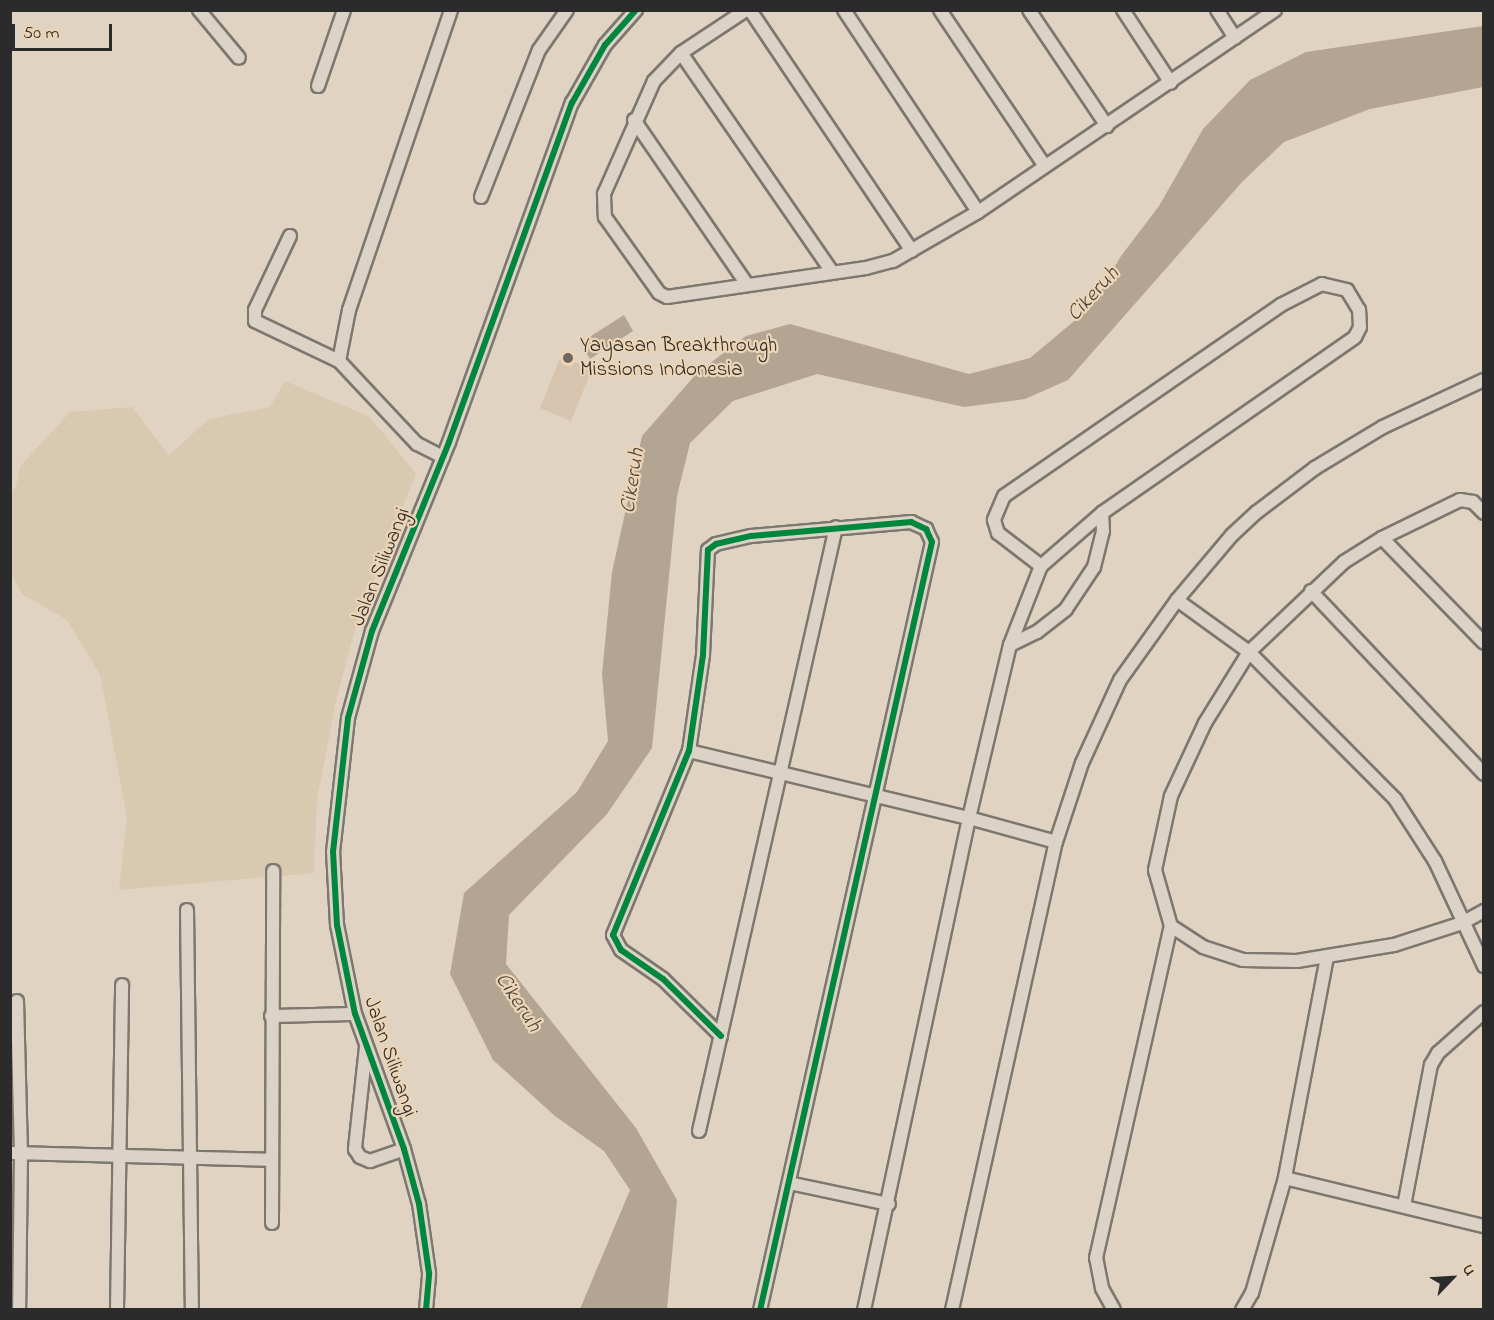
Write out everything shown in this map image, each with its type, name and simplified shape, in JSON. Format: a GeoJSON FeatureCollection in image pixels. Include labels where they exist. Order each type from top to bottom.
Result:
{"type":"FeatureCollection","features":[{"type":"Feature","properties":{"kind":"street"},"geometry":{"type":"LineString","coordinates":[[199,10],[239,58]]}},
{"type":"Feature","properties":{"kind":"street"},"geometry":{"type":"LineString","coordinates":[[318,86],[344,10]]}},
{"type":"Feature","properties":{"kind":"street"},"geometry":{"type":"LineString","coordinates":[[339,361],[350,310],[451,10]]}},
{"type":"Feature","properties":{"kind":"street"},"geometry":{"type":"LineString","coordinates":[[481,197],[539,50],[567,10]]}},
{"type":"Feature","properties":{"kind":"street","name":"Jalan Siliwangi"},"geometry":{"type":"LineString","coordinates":[[426,1310],[429,1273],[419,1204],[404,1149],[355,1014],[337,925],[333,852],[348,718],[372,631],[443,457],[572,103],[605,45],[636,10]]}},
{"type":"Feature","properties":{"kind":"street"},"geometry":{"type":"LineString","coordinates":[[912,251],[748,10],[681,53],[654,81],[634,120],[604,194],[605,217],[658,293],[677,297],[746,283],[866,268],[912,251],[978,212],[1171,83],[1275,10]]}},
{"type":"Feature","properties":{"kind":"street"},"geometry":{"type":"LineString","coordinates":[[844,10],[978,212]]}},
{"type":"Feature","properties":{"kind":"street"},"geometry":{"type":"LineString","coordinates":[[940,10],[1045,166]]}},
{"type":"Feature","properties":{"kind":"street"},"geometry":{"type":"LineString","coordinates":[[1029,10],[1107,126]]}},
{"type":"Feature","properties":{"kind":"street"},"geometry":{"type":"LineString","coordinates":[[1123,10],[1171,83]]}},
{"type":"Feature","properties":{"kind":"street"},"geometry":{"type":"LineString","coordinates":[[1217,10],[1235,38]]}},
{"type":"Feature","properties":{"kind":"street"},"geometry":{"type":"LineString","coordinates":[[681,53],[832,272]]}},
{"type":"Feature","properties":{"kind":"street"},"geometry":{"type":"LineString","coordinates":[[634,120],[746,283]]}},
{"type":"Feature","properties":{"kind":"street"},"geometry":{"type":"LineString","coordinates":[[290,236],[255,310],[255,321],[339,361],[417,444],[443,457]]}},
{"type":"Feature","properties":{"kind":"street"},"geometry":{"type":"LineString","coordinates":[[864,1310],[889,1204],[969,818],[1010,645],[1041,566],[1102,513],[1355,337],[1360,319],[1347,290],[1322,284],[1281,305],[1004,496],[994,520],[998,532],[1008,544],[1041,566]]}},
{"type":"Feature","properties":{"kind":"street"},"geometry":{"type":"LineString","coordinates":[[952,1310],[1056,842],[1082,763],[1120,680],[1177,600],[1232,535],[1287,488],[1383,427],[1484,380]]}},
{"type":"Feature","properties":{"kind":"street"},"geometry":{"type":"LineString","coordinates":[[1114,1310],[1102,1288],[1096,1258],[1171,926],[1155,870],[1171,796],[1206,723],[1249,652],[1311,591],[1344,562],[1382,538],[1460,500],[1473,502],[1484,513]]}},
{"type":"Feature","properties":{"kind":"street"},"geometry":{"type":"LineString","coordinates":[[1010,645],[1054,621],[1082,586],[1100,549],[1102,513]]}},
{"type":"Feature","properties":{"kind":"street"},"geometry":{"type":"LineString","coordinates":[[721,1036],[663,979],[621,950],[612,935],[688,752],[703,655],[708,550],[716,544],[751,536],[911,522],[926,529],[932,542],[877,799],[760,1310]]}},
{"type":"Feature","properties":{"kind":"street"},"geometry":{"type":"LineString","coordinates":[[699,1131],[836,527]]}},
{"type":"Feature","properties":{"kind":"street"},"geometry":{"type":"LineString","coordinates":[[1382,538],[1484,643]]}},
{"type":"Feature","properties":{"kind":"street"},"geometry":{"type":"LineString","coordinates":[[1311,591],[1484,774]]}},
{"type":"Feature","properties":{"kind":"street"},"geometry":{"type":"LineString","coordinates":[[1177,600],[1249,652],[1395,800],[1435,861],[1484,966]]}},
{"type":"Feature","properties":{"kind":"street"},"geometry":{"type":"LineString","coordinates":[[688,752],[877,799],[969,818],[1056,842]]}},
{"type":"Feature","properties":{"kind":"street"},"geometry":{"type":"LineString","coordinates":[[272,1222],[273,871]]}},
{"type":"Feature","properties":{"kind":"street"},"geometry":{"type":"LineString","coordinates":[[187,910],[192,1310]]}},
{"type":"Feature","properties":{"kind":"street"},"geometry":{"type":"LineString","coordinates":[[1171,926],[1185,938],[1223,956],[1297,961],[1394,945],[1462,923],[1484,911]]}},
{"type":"Feature","properties":{"kind":"street"},"geometry":{"type":"LineString","coordinates":[[1242,1310],[1252,1293],[1285,1178],[1327,957]]}},
{"type":"Feature","properties":{"kind":"street"},"geometry":{"type":"LineString","coordinates":[[117,1310],[122,984]]}},
{"type":"Feature","properties":{"kind":"street"},"geometry":{"type":"LineString","coordinates":[[17,1001],[18,1310]]}},
{"type":"Feature","properties":{"kind":"street"},"geometry":{"type":"LineString","coordinates":[[1404,1206],[1431,1065],[1484,1012]]}},
{"type":"Feature","properties":{"kind":"street"},"geometry":{"type":"LineString","coordinates":[[271,1016],[355,1014]]}},
{"type":"Feature","properties":{"kind":"street"},"geometry":{"type":"LineString","coordinates":[[367,1046],[355,1149],[360,1157],[370,1161],[404,1149]]}},
{"type":"Feature","properties":{"kind":"street"},"geometry":{"type":"LineString","coordinates":[[16,1154],[271,1160]]}},
{"type":"Feature","properties":{"kind":"street"},"geometry":{"type":"LineString","coordinates":[[1285,1178],[1484,1226]]}},
{"type":"Feature","properties":{"kind":"street"},"geometry":{"type":"LineString","coordinates":[[789,1183],[889,1204]]}},
{"type":"Feature","properties":{"kind":"shaded area"},"geometry":{"type":"Polygon","coordinates":[[[561,356],[592,369],[571,421],[540,408],[561,356]]]}},
{"type":"Feature","properties":{"kind":"shaded area"},"geometry":{"type":"Polygon","coordinates":[[[285,381],[370,417],[416,474],[357,622],[336,701],[317,799],[314,873],[119,890],[127,818],[100,674],[67,620],[22,594],[12,575],[10,493],[16,487],[21,465],[70,412],[132,407],[169,455],[209,419],[270,407],[285,381]]]}},
{"type":"Feature","properties":{"kind":"water","name":"Cikeruh"},"geometry":{"type":"Polygon","coordinates":[[[1483,26],[1483,87],[1370,109],[1284,142],[1242,182],[1068,380],[1025,399],[964,407],[817,374],[733,401],[690,443],[677,496],[652,748],[607,814],[509,915],[506,964],[636,1128],[677,1200],[667,1309],[580,1309],[630,1190],[604,1151],[555,1116],[493,1060],[450,974],[464,893],[577,792],[608,741],[602,674],[612,572],[642,436],[697,373],[746,336],[790,324],[969,374],[1030,358],[1091,307],[1121,256],[1159,206],[1203,129],[1250,80],[1306,52],[1483,26]]]}},
{"type":"Feature","properties":{"kind":"water"},"geometry":{"type":"Polygon","coordinates":[[[624,315],[633,331],[590,359],[580,343],[624,315]]]}},
{"type":"Feature","properties":{"kind":"cycle path"},"geometry":{"type":"LineString","coordinates":[[426,1310],[429,1273],[419,1204],[404,1149],[355,1014],[337,925],[333,852],[348,718],[372,631],[449,442],[572,103],[605,45],[636,10]]}},
{"type":"Feature","properties":{"kind":"cycle path"},"geometry":{"type":"LineString","coordinates":[[721,1036],[663,979],[621,950],[613,935],[689,751],[703,655],[708,550],[716,544],[751,536],[911,522],[926,529],[932,542],[760,1310]]}},
{"type":"Feature","properties":{"kind":"place","name":"Yayasan Breakthrough Missions Indonesia"},"geometry":{"type":"Point","coordinates":[568,358]}}]}
